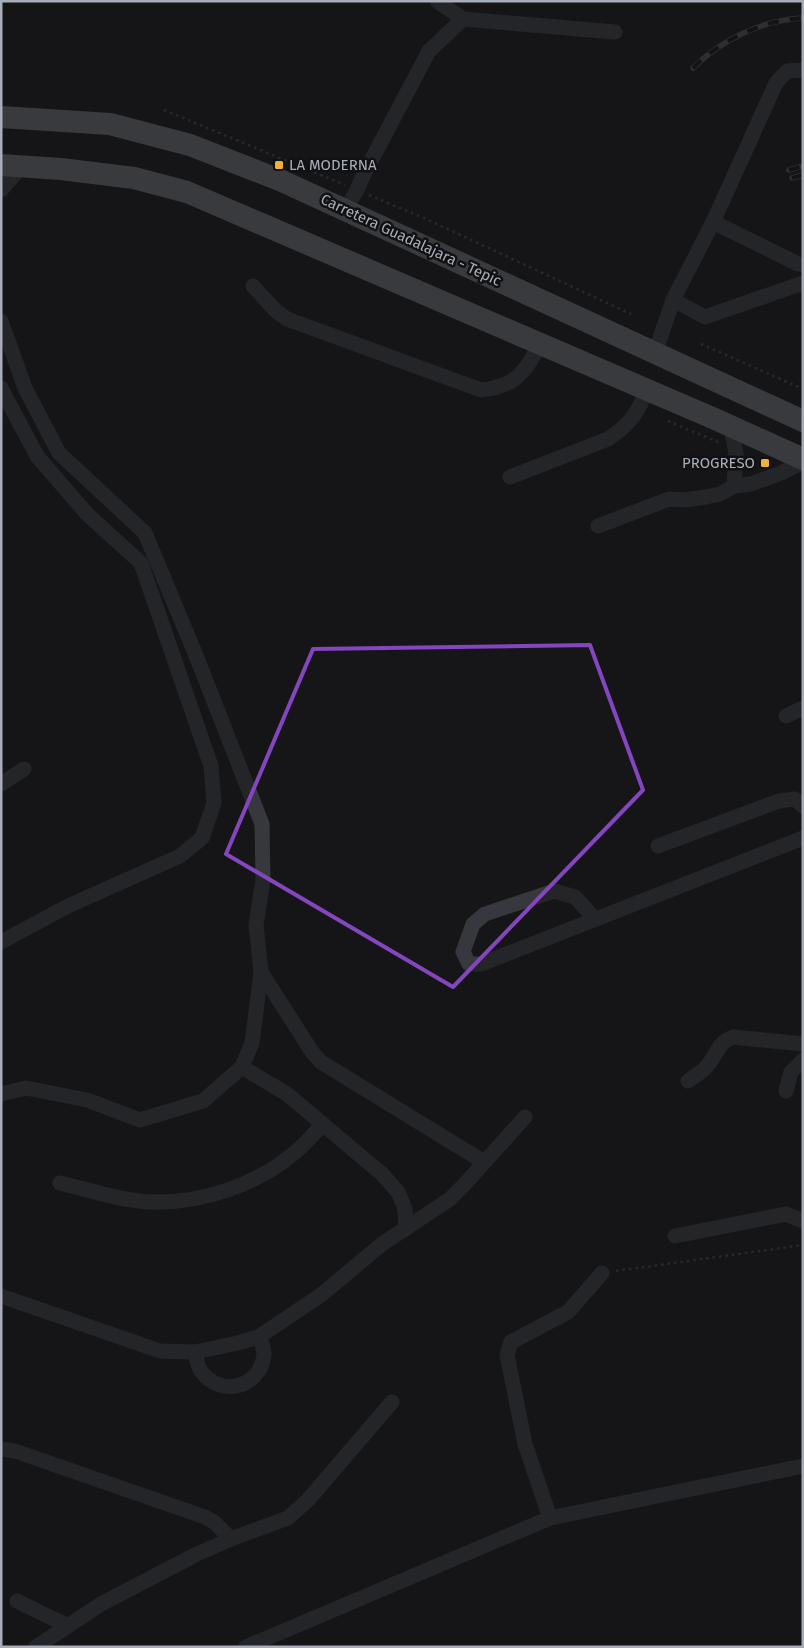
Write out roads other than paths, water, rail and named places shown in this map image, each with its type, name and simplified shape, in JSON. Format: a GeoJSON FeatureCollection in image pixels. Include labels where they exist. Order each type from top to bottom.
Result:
{"type":"FeatureCollection","features":[{"type":"Feature","properties":{"kind":"highway","name":"Carretera Guadalajara - Tepic"},"geometry":{"type":"LineString","coordinates":[[1,117],[110,124],[190,146],[282,181],[803,421]]}},
{"type":"Feature","properties":{"kind":"highway"},"geometry":{"type":"LineString","coordinates":[[12,166],[134,178],[187,192],[647,389],[726,434],[803,460]]}},
{"type":"Feature","properties":{"kind":"highway"},"geometry":{"type":"LineString","coordinates":[[731,388],[803,411]]}},
{"type":"Feature","properties":{"kind":"street"},"geometry":{"type":"LineString","coordinates":[[437,1],[463,19],[615,32]]}},
{"type":"Feature","properties":{"kind":"street"},"geometry":{"type":"LineString","coordinates":[[345,210],[429,51],[463,19]]}},
{"type":"Feature","properties":{"kind":"street"},"geometry":{"type":"LineString","coordinates":[[655,353],[673,300],[713,222],[776,83],[787,71],[803,70]]}},
{"type":"Feature","properties":{"kind":"street"},"geometry":{"type":"LineString","coordinates":[[1,190],[12,166]]}},
{"type":"Feature","properties":{"kind":"street"},"geometry":{"type":"LineString","coordinates":[[713,222],[803,265]]}},
{"type":"Feature","properties":{"kind":"street"},"geometry":{"type":"LineString","coordinates":[[673,300],[705,316],[803,282]]}},
{"type":"Feature","properties":{"kind":"street"},"geometry":{"type":"LineString","coordinates":[[253,286],[270,305],[287,319],[480,390],[495,389],[517,379],[534,357],[540,343]]}},
{"type":"Feature","properties":{"kind":"street"},"geometry":{"type":"LineString","coordinates":[[1,321],[25,388],[59,453],[145,533],[197,658],[262,824],[263,880],[256,925],[261,972],[252,1043],[242,1066],[203,1101],[140,1120],[87,1100],[26,1088],[1,1094]]}},
{"type":"Feature","properties":{"kind":"street"},"geometry":{"type":"LineString","coordinates":[[1,380],[19,372]]}},
{"type":"Feature","properties":{"kind":"street"},"geometry":{"type":"LineString","coordinates":[[1,388],[37,456],[87,514],[141,563],[211,766],[214,803],[202,838],[180,856],[68,906],[1,942]]}},
{"type":"Feature","properties":{"kind":"street"},"geometry":{"type":"LineString","coordinates":[[510,477],[608,439],[621,430],[640,408],[647,389]]}},
{"type":"Feature","properties":{"kind":"street"},"geometry":{"type":"LineString","coordinates":[[726,434],[736,453],[734,486]]}},
{"type":"Feature","properties":{"kind":"street"},"geometry":{"type":"LineString","coordinates":[[598,526],[669,499],[685,500],[706,497],[720,494],[734,486],[765,480],[803,460]]}},
{"type":"Feature","properties":{"kind":"street"},"geometry":{"type":"LineString","coordinates":[[72,497],[89,482]]}},
{"type":"Feature","properties":{"kind":"street"},"geometry":{"type":"LineString","coordinates":[[116,541],[133,522]]}},
{"type":"Feature","properties":{"kind":"street"},"geometry":{"type":"LineString","coordinates":[[177,667],[197,658]]}},
{"type":"Feature","properties":{"kind":"street"},"geometry":{"type":"LineString","coordinates":[[786,716],[803,708]]}},
{"type":"Feature","properties":{"kind":"street"},"geometry":{"type":"LineString","coordinates":[[1,784],[24,770]]}},
{"type":"Feature","properties":{"kind":"street"},"geometry":{"type":"LineString","coordinates":[[658,846],[779,801],[795,799],[803,806]]}},
{"type":"Feature","properties":{"kind":"street"},"geometry":{"type":"LineString","coordinates":[[595,919],[575,897],[554,891],[485,914],[474,924],[463,952],[468,964],[481,964],[803,838]]}},
{"type":"Feature","properties":{"kind":"street"},"geometry":{"type":"LineString","coordinates":[[261,972],[312,1052],[321,1062],[484,1162]]}},
{"type":"Feature","properties":{"kind":"street"},"geometry":{"type":"LineString","coordinates":[[688,1081],[708,1065],[719,1046],[725,1040],[734,1037],[803,1044]]}},
{"type":"Feature","properties":{"kind":"street"},"geometry":{"type":"LineString","coordinates":[[786,1091],[791,1072],[803,1060]]}},
{"type":"Feature","properties":{"kind":"street"},"geometry":{"type":"LineString","coordinates":[[242,1066],[287,1094],[382,1174],[398,1192],[405,1209],[406,1229]]}},
{"type":"Feature","properties":{"kind":"street"},"geometry":{"type":"LineString","coordinates":[[1,1296],[160,1351],[195,1352],[238,1343],[260,1336],[321,1295],[382,1244],[450,1199],[525,1117]]}},
{"type":"Feature","properties":{"kind":"street"},"geometry":{"type":"LineString","coordinates":[[60,1183],[116,1197],[154,1202],[192,1198],[232,1189],[272,1170],[295,1153],[323,1124]]}},
{"type":"Feature","properties":{"kind":"street"},"geometry":{"type":"LineString","coordinates":[[676,1236],[786,1214],[803,1221]]}},
{"type":"Feature","properties":{"kind":"street"},"geometry":{"type":"LineString","coordinates":[[550,1518],[525,1444],[507,1355],[511,1342],[568,1312],[602,1273]]}},
{"type":"Feature","properties":{"kind":"street"},"geometry":{"type":"LineString","coordinates":[[195,1352],[200,1370],[212,1383],[229,1388],[247,1383],[260,1370],[264,1353],[260,1336]]}},
{"type":"Feature","properties":{"kind":"street"},"geometry":{"type":"LineString","coordinates":[[36,1647],[101,1604],[197,1554],[288,1518],[308,1500],[392,1402]]}},
{"type":"Feature","properties":{"kind":"street"},"geometry":{"type":"LineString","coordinates":[[1,1449],[15,1452],[205,1517],[214,1522],[231,1539]]}},
{"type":"Feature","properties":{"kind":"street"},"geometry":{"type":"LineString","coordinates":[[246,1647],[550,1518],[803,1466]]}},
{"type":"Feature","properties":{"kind":"street"},"geometry":{"type":"LineString","coordinates":[[17,1601],[68,1626]]}},
{"type":"Feature","properties":{"kind":"railway"},"geometry":{"type":"LineString","coordinates":[[693,68],[716,49],[743,33],[772,23],[803,18]]}},
{"type":"Feature","properties":{"kind":"railway"},"geometry":{"type":"LineString","coordinates":[[789,170],[803,166]]}},
{"type":"Feature","properties":{"kind":"railway"},"geometry":{"type":"LineString","coordinates":[[792,178],[803,175]]}},
{"type":"Feature","properties":{"kind":"place","name":"LA MODERNA"},"geometry":{"type":"Point","coordinates":[279,165]}},
{"type":"Feature","properties":{"kind":"place","name":"PROGRESO"},"geometry":{"type":"Point","coordinates":[765,463]}}]}
